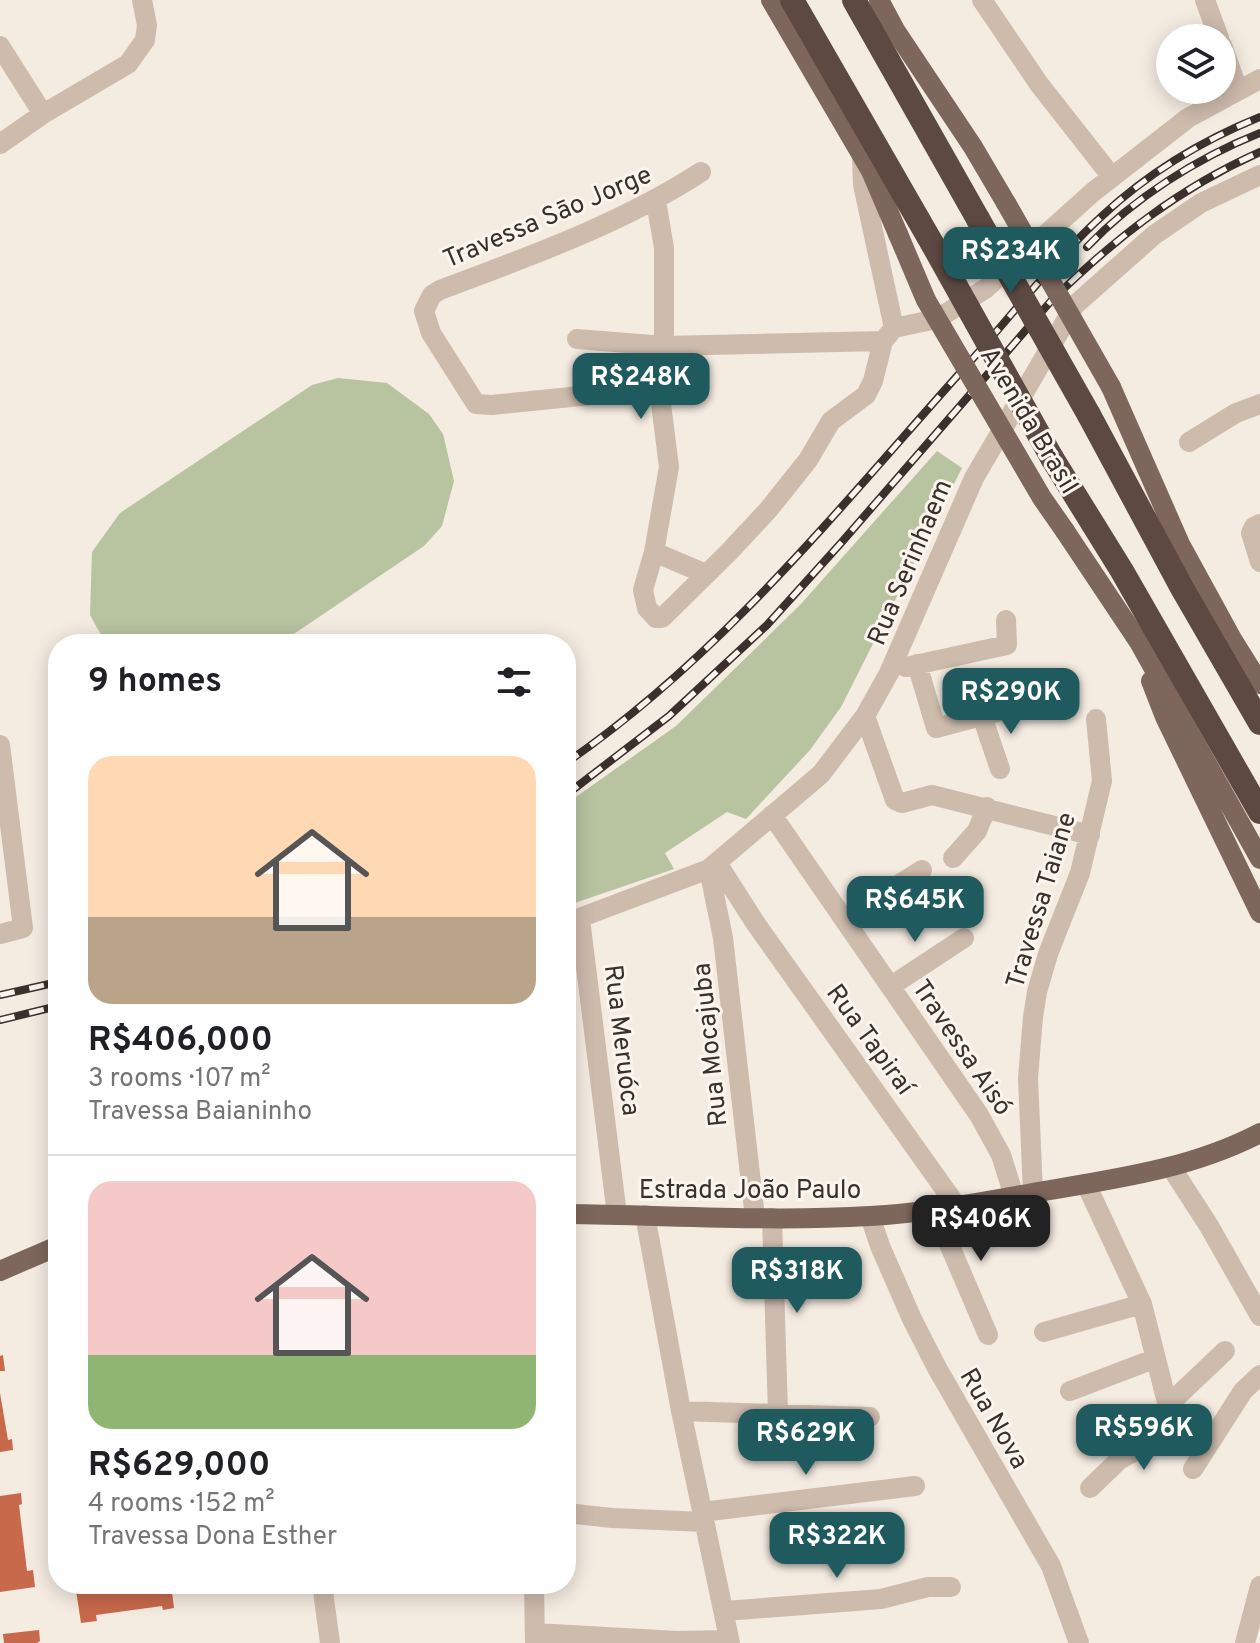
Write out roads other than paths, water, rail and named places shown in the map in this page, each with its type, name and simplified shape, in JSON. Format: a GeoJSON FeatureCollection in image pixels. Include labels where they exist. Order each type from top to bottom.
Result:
{"type":"FeatureCollection","features":[{"type":"Feature","properties":{"kind":"highway","name":"Avenida Brasil"},"geometry":{"type":"LineString","coordinates":[[792,0],[1052,458],[1122,571],[1260,812]]}},
{"type":"Feature","properties":{"kind":"highway","name":"Avenida Brasil"},"geometry":{"type":"LineString","coordinates":[[854,0],[1260,723]]}},
{"type":"Feature","properties":{"kind":"main road","name":"Avenida Brasil"},"geometry":{"type":"LineString","coordinates":[[771,0],[885,200],[926,300],[1034,484],[1139,642],[1260,859]]}},
{"type":"Feature","properties":{"kind":"main road"},"geometry":{"type":"LineString","coordinates":[[879,0],[895,30],[973,147],[1111,387],[1196,574],[1260,684]]}},
{"type":"Feature","properties":{"kind":"main road"},"geometry":{"type":"LineString","coordinates":[[1196,574],[1260,657]]}},
{"type":"Feature","properties":{"kind":"main road"},"geometry":{"type":"LineString","coordinates":[[1139,642],[1165,717],[1260,913]]}},
{"type":"Feature","properties":{"kind":"main road","name":"Estrada João Paulo"},"geometry":{"type":"LineString","coordinates":[[576,1214],[763,1218],[870,1216],[934,1209],[1171,1167],[1231,1148],[1260,1133]]}},
{"type":"Feature","properties":{"kind":"main road"},"geometry":{"type":"LineString","coordinates":[[0,1271],[48,1250]]}},
{"type":"Feature","properties":{"kind":"street"},"geometry":{"type":"LineString","coordinates":[[0,144],[43,114],[128,64],[145,40],[147,25],[142,0]]}},
{"type":"Feature","properties":{"kind":"street"},"geometry":{"type":"LineString","coordinates":[[982,0],[1039,84],[1112,177]]}},
{"type":"Feature","properties":{"kind":"street"},"geometry":{"type":"LineString","coordinates":[[1205,0],[1214,24]]}},
{"type":"Feature","properties":{"kind":"street"},"geometry":{"type":"LineString","coordinates":[[0,46],[43,114]]}},
{"type":"Feature","properties":{"kind":"street"},"geometry":{"type":"LineString","coordinates":[[577,339],[664,346],[888,334],[937,319],[985,289],[1112,177],[1188,118],[1260,79]]}},
{"type":"Feature","properties":{"kind":"street"},"geometry":{"type":"LineString","coordinates":[[1236,84],[1238,90]]}},
{"type":"Feature","properties":{"kind":"street"},"geometry":{"type":"LineString","coordinates":[[656,201],[664,248],[664,346],[659,388],[669,467],[654,552],[643,590],[647,608],[654,616],[662,618],[739,542],[794,478],[831,421],[866,395],[873,381],[888,334],[863,185],[862,156]]}},
{"type":"Feature","properties":{"kind":"street","name":"Travessa Sāo Jorge"},"geometry":{"type":"LineString","coordinates":[[659,388],[476,404],[424,311],[432,295],[561,244],[656,201],[701,172]]}},
{"type":"Feature","properties":{"kind":"street","name":"Rua Serinhaem"},"geometry":{"type":"LineString","coordinates":[[576,920],[713,866],[821,774],[865,716],[889,673],[974,478],[1075,305],[1154,235],[1201,203],[1260,175]]}},
{"type":"Feature","properties":{"kind":"street"},"geometry":{"type":"LineString","coordinates":[[1189,442],[1236,413],[1260,404]]}},
{"type":"Feature","properties":{"kind":"street"},"geometry":{"type":"LineString","coordinates":[[1260,524],[1251,533],[1260,562]]}},
{"type":"Feature","properties":{"kind":"street"},"geometry":{"type":"LineString","coordinates":[[654,552],[706,574]]}},
{"type":"Feature","properties":{"kind":"street"},"geometry":{"type":"LineString","coordinates":[[889,673],[1007,645],[1006,620]]}},
{"type":"Feature","properties":{"kind":"street"},"geometry":{"type":"LineString","coordinates":[[917,664],[936,728],[1031,703]]}},
{"type":"Feature","properties":{"kind":"street"},"geometry":{"type":"LineString","coordinates":[[865,716],[895,800],[902,803],[932,795],[1090,835]]}},
{"type":"Feature","properties":{"kind":"street"},"geometry":{"type":"LineString","coordinates":[[982,716],[1000,769]]}},
{"type":"Feature","properties":{"kind":"street","name":"Travessa Taiane"},"geometry":{"type":"LineString","coordinates":[[1024,1194],[1028,1078],[1037,992],[1048,954],[1080,873],[1102,781],[1096,719]]}},
{"type":"Feature","properties":{"kind":"street"},"geometry":{"type":"LineString","coordinates":[[0,745],[23,928],[0,934]]}},
{"type":"Feature","properties":{"kind":"street"},"geometry":{"type":"LineString","coordinates":[[953,858],[977,831],[987,807]]}},
{"type":"Feature","properties":{"kind":"street","name":"Travessa Aisó"},"geometry":{"type":"LineString","coordinates":[[772,815],[979,1115],[1024,1194]]}},
{"type":"Feature","properties":{"kind":"street","name":"Rua Tapiraí"},"geometry":{"type":"LineString","coordinates":[[713,866],[956,1205]]}},
{"type":"Feature","properties":{"kind":"street","name":"Rua Mocajuba"},"geometry":{"type":"LineString","coordinates":[[713,866],[763,1218],[778,1414]]}},
{"type":"Feature","properties":{"kind":"street"},"geometry":{"type":"LineString","coordinates":[[844,919],[922,870]]}},
{"type":"Feature","properties":{"kind":"street"},"geometry":{"type":"LineString","coordinates":[[723,938],[756,924]]}},
{"type":"Feature","properties":{"kind":"street"},"geometry":{"type":"LineString","coordinates":[[891,986],[964,938]]}},
{"type":"Feature","properties":{"kind":"street","name":"Rua Meruóca"},"geometry":{"type":"LineString","coordinates":[[576,941],[617,1215]]}},
{"type":"Feature","properties":{"kind":"street"},"geometry":{"type":"LineString","coordinates":[[1171,1167],[1260,1316]]}},
{"type":"Feature","properties":{"kind":"street"},"geometry":{"type":"LineString","coordinates":[[1086,1184],[1142,1304],[1154,1359],[1178,1436],[1119,1460],[1090,1488]]}},
{"type":"Feature","properties":{"kind":"street"},"geometry":{"type":"LineString","coordinates":[[934,1209],[988,1335]]}},
{"type":"Feature","properties":{"kind":"street"},"geometry":{"type":"LineString","coordinates":[[534,1594],[535,1638],[730,1641],[681,1411],[645,1215]]}},
{"type":"Feature","properties":{"kind":"street","name":"Rua Nova"},"geometry":{"type":"LineString","coordinates":[[870,1216],[899,1290],[937,1368],[1051,1566],[1079,1643]]}},
{"type":"Feature","properties":{"kind":"street"},"geometry":{"type":"LineString","coordinates":[[1044,1332],[1142,1304]]}},
{"type":"Feature","properties":{"kind":"street"},"geometry":{"type":"LineString","coordinates":[[1167,1406],[1225,1351]]}},
{"type":"Feature","properties":{"kind":"street"},"geometry":{"type":"LineString","coordinates":[[1070,1391],[1154,1359]]}},
{"type":"Feature","properties":{"kind":"street"},"geometry":{"type":"LineString","coordinates":[[1193,1469],[1243,1391],[1260,1375]]}},
{"type":"Feature","properties":{"kind":"street"},"geometry":{"type":"LineString","coordinates":[[681,1411],[870,1417]]}},
{"type":"Feature","properties":{"kind":"street"},"geometry":{"type":"LineString","coordinates":[[576,1514],[612,1518],[703,1517],[915,1486]]}},
{"type":"Feature","properties":{"kind":"street"},"geometry":{"type":"LineString","coordinates":[[1245,1643],[1260,1586]]}},
{"type":"Feature","properties":{"kind":"street"},"geometry":{"type":"LineString","coordinates":[[725,1611],[881,1599],[928,1587],[951,1587]]}},
{"type":"Feature","properties":{"kind":"street"},"geometry":{"type":"LineString","coordinates":[[323,1594],[330,1643]]}},
{"type":"Feature","properties":{"kind":"railway"},"geometry":{"type":"LineString","coordinates":[[576,756],[625,720],[680,673],[783,571],[1053,266],[1102,216],[1176,159],[1260,117]]}},
{"type":"Feature","properties":{"kind":"railway"},"geometry":{"type":"LineString","coordinates":[[1087,247],[1125,212],[1168,181],[1213,154],[1260,133]]}},
{"type":"Feature","properties":{"kind":"railway"},"geometry":{"type":"LineString","coordinates":[[576,787],[669,716],[767,625],[1051,301],[1074,279],[1148,217],[1202,182],[1260,152]]}},
{"type":"Feature","properties":{"kind":"railway"},"geometry":{"type":"LineString","coordinates":[[0,995],[48,984]]}},
{"type":"Feature","properties":{"kind":"railway"},"geometry":{"type":"LineString","coordinates":[[0,1020],[48,1008]]}}]}
